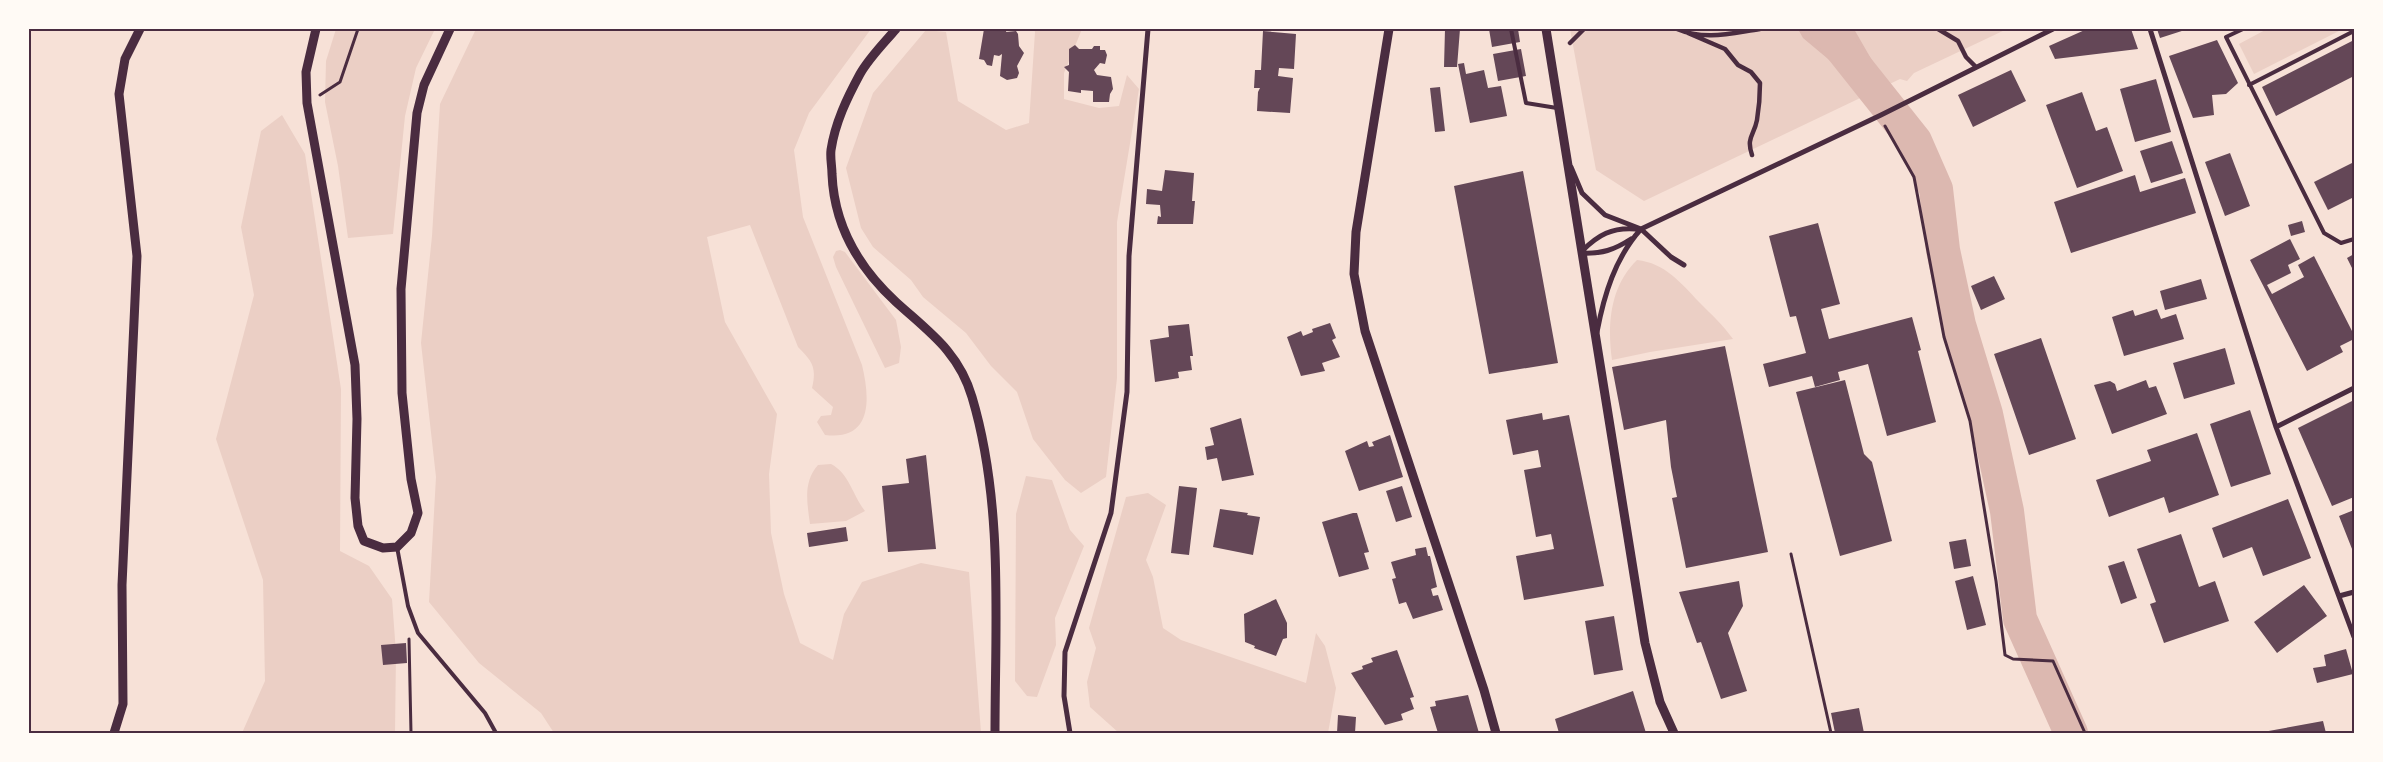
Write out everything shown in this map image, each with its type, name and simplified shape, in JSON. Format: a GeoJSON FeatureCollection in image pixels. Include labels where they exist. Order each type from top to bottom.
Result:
{"type":"FeatureCollection","features":[{"type":"Feature","properties":{"kind":"street"},"geometry":{"type":"LineString","coordinates":[[114,733],[123,704],[122,585],[138,256],[119,94],[125,59],[140,29]]}},
{"type":"Feature","properties":{"kind":"street"},"geometry":{"type":"LineString","coordinates":[[316,29],[306,72],[307,103],[355,365],[357,419],[355,498],[358,526],[364,541],[383,548],[397,547],[410,533],[418,514],[410,479],[402,393],[401,289],[417,113],[424,85],[450,29]]}},
{"type":"Feature","properties":{"kind":"street"},"geometry":{"type":"LineString","coordinates":[[896,29],[861,72],[840,114],[831,152],[833,189],[841,226],[864,269],[895,302],[926,327],[950,352],[964,374],[972,396],[989,472],[994,533],[995,733]]}},
{"type":"Feature","properties":{"kind":"street"},"geometry":{"type":"LineString","coordinates":[[1070,733],[1064,696],[1065,652],[1112,513],[1127,392],[1129,256],[1148,29]]}},
{"type":"Feature","properties":{"kind":"street"},"geometry":{"type":"LineString","coordinates":[[1389,29],[1356,232],[1354,274],[1358,304],[1365,331],[1484,690],[1496,733]]}},
{"type":"Feature","properties":{"kind":"street"},"geometry":{"type":"LineString","coordinates":[[1546,29],[1580,253],[1645,643],[1660,702],[1674,733]]}},
{"type":"Feature","properties":{"kind":"street"},"geometry":{"type":"LineString","coordinates":[[1570,43],[1584,29]]}},
{"type":"Feature","properties":{"kind":"street"},"geometry":{"type":"LineString","coordinates":[[1677,29],[1725,49],[1738,65],[1752,72],[1760,83],[1756,123],[1748,144],[1752,155]]}},
{"type":"Feature","properties":{"kind":"street"},"geometry":{"type":"LineString","coordinates":[[1688,33],[1720,36],[1760,29]]}},
{"type":"Feature","properties":{"kind":"street"},"geometry":{"type":"LineString","coordinates":[[1938,29],[1958,41],[1966,57],[1976,68]]}},
{"type":"Feature","properties":{"kind":"street"},"geometry":{"type":"LineString","coordinates":[[1595,344],[1606,290],[1632,239],[1641,229],[1881,115],[2053,29]]}},
{"type":"Feature","properties":{"kind":"street"},"geometry":{"type":"LineString","coordinates":[[2150,29],[2276,427],[2354,637]]}},
{"type":"Feature","properties":{"kind":"street"},"geometry":{"type":"LineString","coordinates":[[1566,155],[1582,192],[1605,215],[1641,229],[1672,257],[1684,265]]}},
{"type":"Feature","properties":{"kind":"street"},"geometry":{"type":"LineString","coordinates":[[1580,253],[1608,230],[1624,228],[1641,229]]}},
{"type":"Feature","properties":{"kind":"street"},"geometry":{"type":"LineString","coordinates":[[1580,253],[1604,253],[1615,250],[1632,239]]}},
{"type":"Feature","properties":{"kind":"street"},"geometry":{"type":"LineString","coordinates":[[2276,427],[2354,388]]}},
{"type":"Feature","properties":{"kind":"street"},"geometry":{"type":"LineString","coordinates":[[2339,596],[2354,592]]}},
{"type":"Feature","properties":{"kind":"lane"},"geometry":{"type":"LineString","coordinates":[[1511,29],[1526,104],[1559,108]]}},
{"type":"Feature","properties":{"kind":"lane"},"geometry":{"type":"LineString","coordinates":[[2243,29],[2226,37],[2324,232],[2341,243],[2354,239]]}},
{"type":"Feature","properties":{"kind":"lane"},"geometry":{"type":"LineString","coordinates":[[2249,85],[2354,31]]}},
{"type":"Feature","properties":{"kind":"lane"},"geometry":{"type":"LineString","coordinates":[[397,547],[408,606],[418,633],[484,713],[496,733]]}},
{"type":"Feature","properties":{"kind":"path"},"geometry":{"type":"LineString","coordinates":[[307,103],[340,82],[358,29]]}},
{"type":"Feature","properties":{"kind":"path"},"geometry":{"type":"LineString","coordinates":[[1881,115],[1888,133],[1914,177],[1944,337],[1970,421],[1996,581],[2005,655],[2013,659],[2053,661],[2084,733]]}},
{"type":"Feature","properties":{"kind":"path"},"geometry":{"type":"LineString","coordinates":[[1791,554],[1831,733]]}},
{"type":"Feature","properties":{"kind":"path"},"geometry":{"type":"LineString","coordinates":[[409,635],[411,733]]}},
{"type":"Feature","properties":{"kind":"shaded area"},"geometry":{"type":"Polygon","coordinates":[[[336,29],[435,29],[416,68],[405,116],[393,234],[348,238],[338,166],[325,102],[326,61],[336,29]]]}},
{"type":"Feature","properties":{"kind":"shaded area"},"geometry":{"type":"Polygon","coordinates":[[[476,29],[871,29],[809,113],[794,150],[803,217],[862,365],[865,378],[866,403],[864,415],[860,424],[852,431],[841,435],[825,435],[817,422],[821,416],[831,415],[833,407],[812,388],[814,375],[812,365],[807,356],[798,347],[750,225],[707,237],[725,322],[777,414],[769,474],[771,533],[784,594],[800,643],[833,660],[844,614],[862,582],[921,563],[969,572],[981,733],[554,733],[541,713],[479,663],[429,602],[436,477],[421,343],[432,236],[440,104],[476,29]]]}},
{"type":"Feature","properties":{"kind":"shaded area"},"geometry":{"type":"Polygon","coordinates":[[[1034,29],[1082,29],[1064,73],[1064,99],[1099,108],[1119,106],[1127,75],[1139,89],[1117,222],[1117,378],[1106,477],[1081,493],[1065,480],[1033,439],[1017,392],[991,366],[966,333],[923,297],[911,280],[873,247],[861,228],[846,168],[873,93],[926,30],[946,32],[958,101],[1006,130],[1029,123],[1034,29]]]}},
{"type":"Feature","properties":{"kind":"shaded area"},"geometry":{"type":"Polygon","coordinates":[[[1570,29],[2007,29],[1914,73],[1907,81],[1900,79],[1644,201],[1596,170],[1570,29]]]}},
{"type":"Feature","properties":{"kind":"shaded area"},"geometry":{"type":"Polygon","coordinates":[[[1798,29],[1854,29],[1881,76],[1881,84],[1876,91],[1870,94],[1858,87],[1852,79],[1803,38],[1798,29]]]}},
{"type":"Feature","properties":{"kind":"shaded area"},"geometry":{"type":"Polygon","coordinates":[[[2267,29],[2343,29],[2254,74],[2239,44],[2267,29]]]}},
{"type":"Feature","properties":{"kind":"shaded area"},"geometry":{"type":"Polygon","coordinates":[[[282,115],[305,154],[341,389],[340,551],[369,566],[392,599],[396,653],[395,733],[242,733],[265,681],[263,580],[216,439],[254,295],[241,227],[261,131],[282,115]]]}},
{"type":"Feature","properties":{"kind":"shaded area"},"geometry":{"type":"Polygon","coordinates":[[[836,251],[845,252],[896,320],[901,347],[899,363],[885,368],[836,267],[833,257],[836,251]]]}},
{"type":"Feature","properties":{"kind":"shaded area"},"geometry":{"type":"Polygon","coordinates":[[[1637,260],[1656,265],[1672,275],[1717,320],[1733,339],[1612,360],[1610,333],[1612,307],[1621,282],[1637,260]]]}},
{"type":"Feature","properties":{"kind":"shaded area"},"geometry":{"type":"Polygon","coordinates":[[[831,464],[847,479],[865,511],[846,521],[810,524],[807,493],[810,478],[818,465],[831,464]]]}},
{"type":"Feature","properties":{"kind":"shaded area"},"geometry":{"type":"Polygon","coordinates":[[[1026,476],[1052,480],[1070,530],[1084,546],[1055,618],[1056,645],[1037,697],[1027,696],[1015,681],[1016,514],[1026,476]]]}},
{"type":"Feature","properties":{"kind":"shaded area"},"geometry":{"type":"Polygon","coordinates":[[[1148,493],[1166,505],[1146,560],[1153,577],[1163,628],[1181,640],[1306,683],[1316,633],[1325,646],[1336,688],[1328,733],[1119,733],[1090,707],[1087,682],[1096,648],[1089,628],[1126,497],[1148,493]]]}},
{"type":"Feature","properties":{"kind":"building"},"geometry":{"type":"Polygon","coordinates":[[[984,29],[1007,29],[1006,32],[1016,31],[1019,46],[1024,53],[1017,66],[1019,73],[1017,78],[1007,80],[1000,76],[1002,54],[999,56],[994,55],[992,66],[979,59],[984,29]]]}},
{"type":"Feature","properties":{"kind":"building"},"geometry":{"type":"Polygon","coordinates":[[[1445,29],[1460,29],[1457,67],[1444,67],[1445,29]]]}},
{"type":"Feature","properties":{"kind":"building"},"geometry":{"type":"Polygon","coordinates":[[[1489,29],[1518,29],[1520,42],[1492,47],[1489,29]]]}},
{"type":"Feature","properties":{"kind":"building"},"geometry":{"type":"Polygon","coordinates":[[[2087,29],[2131,29],[2138,49],[2055,59],[2049,46],[2087,29]]]}},
{"type":"Feature","properties":{"kind":"building"},"geometry":{"type":"Polygon","coordinates":[[[2157,29],[2188,29],[2160,38],[2157,29]]]}},
{"type":"Feature","properties":{"kind":"building"},"geometry":{"type":"Polygon","coordinates":[[[1263,31],[1296,34],[1294,69],[1279,68],[1278,76],[1293,78],[1290,113],[1257,111],[1260,88],[1254,88],[1255,70],[1261,70],[1263,31]]]}},
{"type":"Feature","properties":{"kind":"building"},"geometry":{"type":"Polygon","coordinates":[[[2217,40],[2238,83],[2226,94],[2212,95],[2214,115],[2193,118],[2169,56],[2217,40]]]}},
{"type":"Feature","properties":{"kind":"building"},"geometry":{"type":"Polygon","coordinates":[[[2354,40],[2354,76],[2276,116],[2262,87],[2354,40]]]}},
{"type":"Feature","properties":{"kind":"building"},"geometry":{"type":"Polygon","coordinates":[[[1075,45],[1079,49],[1092,49],[1094,46],[1100,46],[1100,50],[1105,50],[1107,55],[1105,64],[1100,63],[1094,70],[1097,75],[1111,77],[1113,89],[1109,102],[1093,102],[1093,91],[1081,90],[1081,93],[1068,91],[1069,72],[1064,67],[1069,65],[1069,49],[1075,45]]]}},
{"type":"Feature","properties":{"kind":"building"},"geometry":{"type":"Polygon","coordinates":[[[1521,49],[1526,76],[1498,81],[1493,54],[1521,49]]]}},
{"type":"Feature","properties":{"kind":"building"},"geometry":{"type":"Polygon","coordinates":[[[1464,63],[1466,74],[1484,70],[1488,88],[1501,86],[1507,116],[1470,123],[1458,64],[1464,63]]]}},
{"type":"Feature","properties":{"kind":"building"},"geometry":{"type":"Polygon","coordinates":[[[2011,70],[2026,101],[1973,127],[1958,95],[2011,70]]]}},
{"type":"Feature","properties":{"kind":"building"},"geometry":{"type":"Polygon","coordinates":[[[2156,79],[2171,132],[2135,142],[2120,89],[2156,79]]]}},
{"type":"Feature","properties":{"kind":"building"},"geometry":{"type":"Polygon","coordinates":[[[1440,87],[1445,131],[1435,132],[1430,88],[1440,87]]]}},
{"type":"Feature","properties":{"kind":"building"},"geometry":{"type":"Polygon","coordinates":[[[2082,92],[2096,131],[2107,127],[2123,171],[2077,188],[2046,105],[2082,92]]]}},
{"type":"Feature","properties":{"kind":"building"},"geometry":{"type":"Polygon","coordinates":[[[2172,141],[2183,173],[2151,183],[2140,151],[2172,141]]]}},
{"type":"Feature","properties":{"kind":"building"},"geometry":{"type":"Polygon","coordinates":[[[2230,153],[2250,206],[2225,216],[2205,162],[2230,153]]]}},
{"type":"Feature","properties":{"kind":"building"},"geometry":{"type":"Polygon","coordinates":[[[2354,162],[2354,197],[2328,210],[2314,182],[2354,162]]]}},
{"type":"Feature","properties":{"kind":"building"},"geometry":{"type":"Polygon","coordinates":[[[1165,170],[1194,173],[1192,201],[1195,201],[1193,224],[1157,224],[1158,216],[1161,217],[1160,205],[1146,204],[1147,189],[1162,191],[1165,170]]]}},
{"type":"Feature","properties":{"kind":"building"},"geometry":{"type":"Polygon","coordinates":[[[1523,171],[1558,363],[1489,374],[1454,186],[1523,171]]]}},
{"type":"Feature","properties":{"kind":"building"},"geometry":{"type":"Polygon","coordinates":[[[2135,175],[2140,192],[2185,178],[2196,213],[2071,253],[2054,202],[2135,175]]]}},
{"type":"Feature","properties":{"kind":"building"},"geometry":{"type":"Polygon","coordinates":[[[2302,221],[2305,232],[2291,236],[2288,225],[2302,221]]]}},
{"type":"Feature","properties":{"kind":"building"},"geometry":{"type":"Polygon","coordinates":[[[1818,223],[1840,304],[1821,309],[1829,339],[1912,317],[1921,350],[1918,351],[1936,422],[1887,436],[1868,364],[1838,372],[1840,380],[1815,387],[1812,376],[1769,387],[1763,364],[1806,353],[1796,316],[1790,317],[1769,236],[1818,223]]]}},
{"type":"Feature","properties":{"kind":"building"},"geometry":{"type":"Polygon","coordinates":[[[2290,239],[2300,259],[2288,265],[2291,273],[2267,285],[2272,294],[2304,277],[2298,265],[2314,256],[2354,335],[2354,339],[2340,346],[2343,352],[2307,371],[2250,260],[2290,239]]]}},
{"type":"Feature","properties":{"kind":"building"},"geometry":{"type":"Polygon","coordinates":[[[2354,254],[2354,272],[2347,258],[2354,254]]]}},
{"type":"Feature","properties":{"kind":"building"},"geometry":{"type":"Polygon","coordinates":[[[1994,276],[2005,299],[1981,310],[1971,286],[1994,276]]]}},
{"type":"Feature","properties":{"kind":"building"},"geometry":{"type":"Polygon","coordinates":[[[2201,279],[2207,299],[2165,310],[2160,291],[2201,279]]]}},
{"type":"Feature","properties":{"kind":"building"},"geometry":{"type":"Polygon","coordinates":[[[2157,309],[2161,319],[2176,314],[2184,339],[2124,356],[2112,317],[2133,310],[2135,316],[2157,309]]]}},
{"type":"Feature","properties":{"kind":"building"},"geometry":{"type":"Polygon","coordinates":[[[1330,323],[1336,338],[1332,340],[1340,357],[1322,363],[1325,371],[1301,376],[1287,337],[1301,331],[1303,336],[1313,332],[1312,329],[1330,323]]]}},
{"type":"Feature","properties":{"kind":"building"},"geometry":{"type":"Polygon","coordinates":[[[1189,324],[1193,356],[1190,356],[1192,370],[1178,372],[1179,378],[1155,382],[1150,340],[1169,337],[1168,326],[1189,324]]]}},
{"type":"Feature","properties":{"kind":"building"},"geometry":{"type":"Polygon","coordinates":[[[2041,338],[2076,439],[2029,455],[1994,354],[2041,338]]]}},
{"type":"Feature","properties":{"kind":"building"},"geometry":{"type":"Polygon","coordinates":[[[1725,346],[1768,552],[1686,568],[1672,498],[1677,497],[1671,467],[1666,420],[1624,430],[1612,367],[1725,346]]]}},
{"type":"Feature","properties":{"kind":"building"},"geometry":{"type":"Polygon","coordinates":[[[2225,348],[2235,384],[2184,399],[2173,363],[2225,348]]]}},
{"type":"Feature","properties":{"kind":"building"},"geometry":{"type":"Polygon","coordinates":[[[1845,380],[1864,454],[1872,462],[1892,541],[1840,556],[1796,392],[1845,380]]]}},
{"type":"Feature","properties":{"kind":"building"},"geometry":{"type":"Polygon","coordinates":[[[2146,380],[2149,388],[2156,386],[2167,414],[2112,434],[2094,385],[2110,381],[2115,384],[2117,391],[2146,380]]]}},
{"type":"Feature","properties":{"kind":"building"},"geometry":{"type":"Polygon","coordinates":[[[2354,400],[2354,497],[2332,506],[2298,428],[2354,400]]]}},
{"type":"Feature","properties":{"kind":"building"},"geometry":{"type":"Polygon","coordinates":[[[2250,410],[2271,474],[2231,487],[2210,424],[2250,410]]]}},
{"type":"Feature","properties":{"kind":"building"},"geometry":{"type":"Polygon","coordinates":[[[1542,413],[1543,420],[1569,415],[1604,586],[1524,600],[1516,556],[1554,549],[1551,534],[1536,537],[1524,470],[1541,467],[1538,450],[1513,455],[1506,420],[1542,413]]]}},
{"type":"Feature","properties":{"kind":"building"},"geometry":{"type":"Polygon","coordinates":[[[1241,418],[1254,475],[1222,481],[1217,458],[1207,460],[1205,447],[1214,445],[1210,428],[1241,418]]]}},
{"type":"Feature","properties":{"kind":"building"},"geometry":{"type":"Polygon","coordinates":[[[2197,433],[2219,495],[2169,513],[2164,497],[2109,517],[2096,480],[2151,461],[2147,450],[2197,433]]]}},
{"type":"Feature","properties":{"kind":"building"},"geometry":{"type":"Polygon","coordinates":[[[1390,435],[1403,477],[1359,491],[1345,451],[1367,441],[1369,447],[1374,446],[1372,442],[1390,435]]]}},
{"type":"Feature","properties":{"kind":"building"},"geometry":{"type":"Polygon","coordinates":[[[926,455],[936,549],[888,552],[882,486],[909,483],[906,459],[926,455]]]}},
{"type":"Feature","properties":{"kind":"building"},"geometry":{"type":"Polygon","coordinates":[[[1179,486],[1197,488],[1189,555],[1171,553],[1179,486]]]}},
{"type":"Feature","properties":{"kind":"building"},"geometry":{"type":"Polygon","coordinates":[[[1402,486],[1412,517],[1396,522],[1386,491],[1402,486]]]}},
{"type":"Feature","properties":{"kind":"building"},"geometry":{"type":"Polygon","coordinates":[[[2288,499],[2311,558],[2263,576],[2252,547],[2223,558],[2212,528],[2288,499]]]}},
{"type":"Feature","properties":{"kind":"building"},"geometry":{"type":"Polygon","coordinates":[[[1220,509],[1248,513],[1247,515],[1260,517],[1253,555],[1213,547],[1220,509]]]}},
{"type":"Feature","properties":{"kind":"building"},"geometry":{"type":"Polygon","coordinates":[[[2354,510],[2354,554],[2339,516],[2354,510]]]}},
{"type":"Feature","properties":{"kind":"building"},"geometry":{"type":"Polygon","coordinates":[[[1357,513],[1369,552],[1364,553],[1369,569],[1339,577],[1322,522],[1357,513]]]}},
{"type":"Feature","properties":{"kind":"building"},"geometry":{"type":"Polygon","coordinates":[[[846,527],[848,541],[809,547],[807,533],[846,527]]]}},
{"type":"Feature","properties":{"kind":"building"},"geometry":{"type":"Polygon","coordinates":[[[2181,534],[2199,587],[2215,581],[2229,621],[2164,643],[2150,604],[2156,602],[2137,549],[2181,534]]]}},
{"type":"Feature","properties":{"kind":"building"},"geometry":{"type":"Polygon","coordinates":[[[1966,539],[1971,566],[1954,569],[1949,542],[1966,539]]]}},
{"type":"Feature","properties":{"kind":"building"},"geometry":{"type":"Polygon","coordinates":[[[1426,547],[1437,587],[1431,589],[1433,596],[1438,595],[1443,610],[1413,619],[1406,602],[1399,604],[1392,579],[1396,578],[1391,562],[1416,555],[1415,549],[1426,547]]]}},
{"type":"Feature","properties":{"kind":"building"},"geometry":{"type":"Polygon","coordinates":[[[2124,561],[2137,598],[2121,604],[2108,566],[2124,561]]]}},
{"type":"Feature","properties":{"kind":"building"},"geometry":{"type":"Polygon","coordinates":[[[1973,576],[1986,625],[1967,630],[1955,581],[1973,576]]]}},
{"type":"Feature","properties":{"kind":"building"},"geometry":{"type":"Polygon","coordinates":[[[1739,581],[1743,606],[1728,633],[1747,691],[1721,699],[1701,642],[1697,643],[1679,592],[1739,581]]]}},
{"type":"Feature","properties":{"kind":"building"},"geometry":{"type":"Polygon","coordinates":[[[2304,585],[2327,616],[2277,653],[2254,622],[2304,585]]]}},
{"type":"Feature","properties":{"kind":"building"},"geometry":{"type":"Polygon","coordinates":[[[1276,599],[1287,623],[1287,638],[1283,639],[1276,656],[1254,648],[1255,646],[1245,642],[1244,614],[1276,599]]]}},
{"type":"Feature","properties":{"kind":"building"},"geometry":{"type":"Polygon","coordinates":[[[1614,616],[1623,670],[1594,675],[1585,621],[1614,616]]]}},
{"type":"Feature","properties":{"kind":"building"},"geometry":{"type":"Polygon","coordinates":[[[406,643],[407,663],[383,665],[381,645],[406,643]]]}},
{"type":"Feature","properties":{"kind":"building"},"geometry":{"type":"Polygon","coordinates":[[[2346,649],[2353,674],[2317,683],[2313,668],[2326,666],[2324,655],[2346,649]]]}},
{"type":"Feature","properties":{"kind":"building"},"geometry":{"type":"Polygon","coordinates":[[[1397,650],[1414,697],[1410,698],[1414,709],[1401,714],[1403,720],[1385,725],[1351,673],[1363,669],[1362,666],[1373,662],[1371,658],[1397,650]]]}},
{"type":"Feature","properties":{"kind":"building"},"geometry":{"type":"Polygon","coordinates":[[[1633,691],[1646,733],[1559,733],[1555,719],[1633,691]]]}},
{"type":"Feature","properties":{"kind":"building"},"geometry":{"type":"Polygon","coordinates":[[[1468,695],[1479,733],[1438,733],[1430,707],[1436,706],[1435,701],[1468,695]]]}},
{"type":"Feature","properties":{"kind":"building"},"geometry":{"type":"Polygon","coordinates":[[[1859,708],[1864,733],[1835,733],[1831,713],[1859,708]]]}},
{"type":"Feature","properties":{"kind":"building"},"geometry":{"type":"Polygon","coordinates":[[[1338,715],[1356,717],[1355,733],[1337,733],[1338,715]]]}},
{"type":"Feature","properties":{"kind":"building"},"geometry":{"type":"Polygon","coordinates":[[[2323,721],[2326,733],[2263,733],[2263,732],[2323,721]]]}},
{"type":"Feature","properties":{"kind":"waterway"},"geometry":{"type":"LineString","coordinates":[[1826,29],[1915,141],[1936,189],[1943,250],[1959,325],[1986,414],[2007,511],[2020,619],[2071,733]]}}]}
